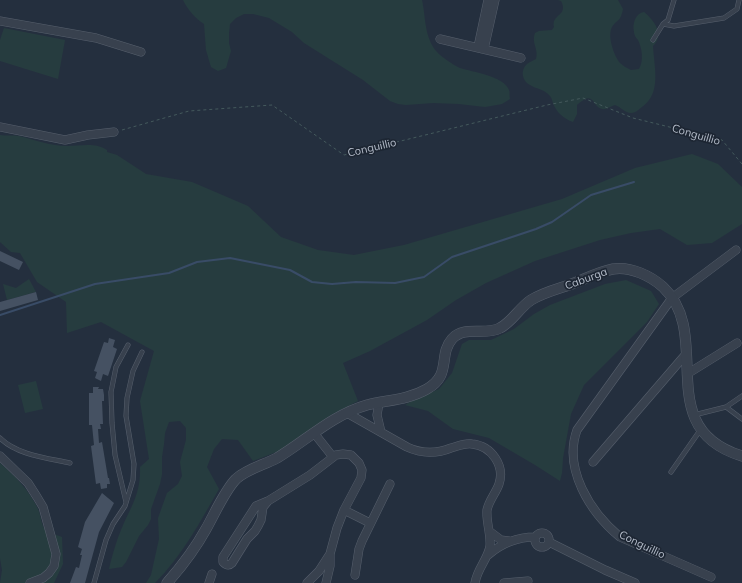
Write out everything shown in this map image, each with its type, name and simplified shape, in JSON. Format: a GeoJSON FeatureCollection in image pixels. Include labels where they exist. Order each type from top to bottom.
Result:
{"type":"FeatureCollection","features":[{"type":"Feature","properties":{"kind":"street"},"geometry":{"type":"LineString","coordinates":[[481,48],[488,0]]}},
{"type":"Feature","properties":{"kind":"street"},"geometry":{"type":"LineString","coordinates":[[481,48],[495,0]]}},
{"type":"Feature","properties":{"kind":"street"},"geometry":{"type":"LineString","coordinates":[[0,21],[96,38],[141,52]]}},
{"type":"Feature","properties":{"kind":"street"},"geometry":{"type":"LineString","coordinates":[[440,39],[521,58]]}},
{"type":"Feature","properties":{"kind":"street"},"geometry":{"type":"LineString","coordinates":[[0,127],[65,140],[88,135],[114,132]]}},
{"type":"Feature","properties":{"kind":"street","name":"Conguillio"},"geometry":{"type":"LineString","coordinates":[[711,577],[620,537],[612,530],[597,514],[586,497],[576,473],[573,460],[573,448],[577,430],[672,298],[736,250]]}},
{"type":"Feature","properties":{"kind":"street","name":"Caburga"},"geometry":{"type":"LineString","coordinates":[[379,403],[410,397],[428,389],[433,385],[442,373],[445,354],[450,342],[455,336],[465,332],[490,332],[498,330],[525,304],[537,296],[614,269],[636,272],[661,286],[672,298],[679,310],[684,323],[688,390],[694,415],[701,428],[719,446],[734,454],[742,456]]}},
{"type":"Feature","properties":{"kind":"street"},"geometry":{"type":"LineString","coordinates":[[687,374],[736,343]]}},
{"type":"Feature","properties":{"kind":"street"},"geometry":{"type":"LineString","coordinates":[[593,462],[686,354]]}},
{"type":"Feature","properties":{"kind":"street"},"geometry":{"type":"LineString","coordinates":[[167,583],[186,562],[194,550],[225,495],[236,479],[245,473],[274,460],[326,424],[367,405],[379,403],[377,414],[381,432]]}},
{"type":"Feature","properties":{"kind":"street"},"geometry":{"type":"LineString","coordinates":[[347,413],[407,447],[423,452],[439,452],[462,445],[472,444],[481,446],[490,452],[497,461],[500,469],[500,476],[498,485],[488,508],[487,522],[490,547],[488,555],[475,583]]}},
{"type":"Feature","properties":{"kind":"street"},"geometry":{"type":"LineString","coordinates":[[314,432],[333,457]]}},
{"type":"Feature","properties":{"kind":"street"},"geometry":{"type":"LineString","coordinates":[[268,500],[263,507],[261,520],[255,531],[247,539],[231,564],[226,565],[223,562],[224,557],[256,506],[310,475],[333,457],[343,454],[351,455],[357,460],[362,470],[361,478],[344,510],[337,528],[330,554],[330,566],[326,583]]}},
{"type":"Feature","properties":{"kind":"street"},"geometry":{"type":"LineString","coordinates":[[0,456],[28,483],[37,496],[43,508],[56,554],[55,562],[49,573],[43,578],[30,583]]}},
{"type":"Feature","properties":{"kind":"street"},"geometry":{"type":"LineString","coordinates":[[356,575],[359,549],[370,523],[390,484]]}},
{"type":"Feature","properties":{"kind":"street"},"geometry":{"type":"LineString","coordinates":[[344,510],[370,523]]}},
{"type":"Feature","properties":{"kind":"street"},"geometry":{"type":"LineString","coordinates":[[489,531],[500,540],[509,542]]}},
{"type":"Feature","properties":{"kind":"street"},"geometry":{"type":"LineString","coordinates":[[488,555],[509,542],[526,537],[535,537],[535,542],[540,547],[547,546],[549,542],[635,583]]}},
{"type":"Feature","properties":{"kind":"street"},"geometry":{"type":"LineString","coordinates":[[307,583],[319,571],[330,554]]}},
{"type":"Feature","properties":{"kind":"street"},"geometry":{"type":"LineString","coordinates":[[209,583],[212,574]]}},
{"type":"Feature","properties":{"kind":"street"},"geometry":{"type":"LineString","coordinates":[[504,583],[528,581]]}},
{"type":"Feature","properties":{"kind":"lane"},"geometry":{"type":"LineString","coordinates":[[653,40],[663,24],[668,20],[674,0]]}},
{"type":"Feature","properties":{"kind":"lane"},"geometry":{"type":"LineString","coordinates":[[663,24],[674,26],[724,18],[737,9],[738,0]]}},
{"type":"Feature","properties":{"kind":"lane"},"geometry":{"type":"LineString","coordinates":[[126,502],[115,455],[111,392],[116,367],[128,344]]}},
{"type":"Feature","properties":{"kind":"lane"},"geometry":{"type":"LineString","coordinates":[[94,583],[106,540],[113,524],[125,506],[131,488],[134,472],[133,456],[126,416],[127,398],[130,380],[142,352]]}},
{"type":"Feature","properties":{"kind":"lane"},"geometry":{"type":"LineString","coordinates":[[694,415],[726,406],[742,396]]}},
{"type":"Feature","properties":{"kind":"lane"},"geometry":{"type":"LineString","coordinates":[[726,406],[742,419]]}},
{"type":"Feature","properties":{"kind":"lane"},"geometry":{"type":"LineString","coordinates":[[671,472],[701,428]]}},
{"type":"Feature","properties":{"kind":"lane"},"geometry":{"type":"LineString","coordinates":[[0,438],[8,445],[19,450],[70,463]]}},
{"type":"Feature","properties":{"kind":"path","name":"Conguillio"},"geometry":{"type":"LineString","coordinates":[[114,132],[189,111],[272,105],[344,155],[528,111],[547,105],[583,98],[632,118],[722,140],[742,164]]}},
{"type":"Feature","properties":{"kind":"green space"},"geometry":{"type":"Polygon","coordinates":[[[183,0],[422,0],[428,34],[437,52],[460,68],[487,75],[501,81],[509,90],[510,99],[502,104],[485,107],[433,103],[406,105],[398,104],[390,101],[363,80],[304,43],[292,32],[269,18],[253,14],[244,14],[236,18],[230,24],[229,43],[231,51],[226,68],[218,71],[211,67],[206,50],[204,24],[192,14],[183,0]]]}},
{"type":"Feature","properties":{"kind":"green space"},"geometry":{"type":"Polygon","coordinates":[[[558,0],[618,0],[623,9],[620,18],[612,27],[610,35],[618,60],[622,65],[631,70],[639,69],[642,58],[641,47],[634,33],[635,19],[639,14],[644,12],[654,23],[658,33],[658,37],[653,46],[655,87],[648,101],[637,111],[629,113],[615,105],[602,109],[590,98],[587,98],[577,105],[577,114],[573,122],[566,119],[558,112],[547,93],[525,81],[523,69],[528,63],[536,59],[537,55],[534,40],[535,33],[539,31],[552,30],[555,20],[563,10],[561,1],[558,0]]]}},
{"type":"Feature","properties":{"kind":"green space"},"geometry":{"type":"Polygon","coordinates":[[[4,28],[65,40],[58,79],[0,61],[0,40],[4,28]]]}},
{"type":"Feature","properties":{"kind":"green space"},"geometry":{"type":"Polygon","coordinates":[[[0,135],[19,136],[61,146],[98,146],[107,150],[107,152],[117,155],[146,174],[192,182],[248,206],[281,237],[318,250],[354,255],[404,245],[562,199],[635,168],[692,154],[718,164],[742,187],[742,224],[712,243],[687,245],[660,229],[631,233],[600,240],[535,261],[486,283],[456,300],[427,320],[370,351],[343,363],[358,401],[331,415],[279,451],[253,461],[238,440],[222,439],[214,449],[207,467],[219,489],[205,514],[174,562],[155,583],[146,583],[151,575],[159,539],[158,518],[167,493],[178,484],[182,476],[180,462],[186,440],[186,428],[180,421],[169,422],[165,433],[162,457],[162,474],[151,509],[151,519],[139,536],[122,567],[109,569],[119,535],[137,492],[140,467],[149,459],[140,401],[154,351],[101,322],[67,333],[66,302],[37,282],[20,253],[11,252],[0,242],[0,135]]]}},
{"type":"Feature","properties":{"kind":"green space"},"geometry":{"type":"Polygon","coordinates":[[[29,279],[36,292],[7,300],[3,284],[16,288],[29,279]]]}},
{"type":"Feature","properties":{"kind":"green space"},"geometry":{"type":"Polygon","coordinates":[[[626,280],[651,291],[659,304],[647,322],[584,385],[571,414],[560,481],[489,438],[453,429],[428,411],[405,405],[439,389],[452,373],[462,344],[469,340],[491,340],[514,329],[534,314],[550,305],[605,284],[626,280]]]}},
{"type":"Feature","properties":{"kind":"green space"},"geometry":{"type":"Polygon","coordinates":[[[36,381],[43,409],[25,413],[18,385],[36,381]]]}},
{"type":"Feature","properties":{"kind":"green space"},"geometry":{"type":"Polygon","coordinates":[[[0,463],[26,490],[38,509],[45,529],[62,537],[63,564],[54,583],[0,583],[2,570],[0,558],[0,463]]]}},
{"type":"Feature","properties":{"kind":"building"},"geometry":{"type":"Polygon","coordinates":[[[0,251],[23,262],[19,270],[0,261],[0,251]]]}},
{"type":"Feature","properties":{"kind":"building"},"geometry":{"type":"Polygon","coordinates":[[[36,292],[38,300],[0,311],[0,302],[36,292]]]}},
{"type":"Feature","properties":{"kind":"building"},"geometry":{"type":"Polygon","coordinates":[[[109,338],[115,340],[113,347],[117,349],[108,376],[103,374],[101,381],[95,378],[97,372],[94,371],[104,342],[108,343],[109,338]]]}},
{"type":"Feature","properties":{"kind":"building"},"geometry":{"type":"Polygon","coordinates":[[[93,387],[103,389],[104,395],[104,401],[102,401],[103,424],[100,424],[101,429],[98,429],[99,443],[102,442],[110,484],[107,484],[107,488],[101,489],[100,483],[96,484],[91,446],[94,445],[92,425],[89,425],[89,393],[93,393],[93,387]]]}},
{"type":"Feature","properties":{"kind":"building"},"geometry":{"type":"Polygon","coordinates":[[[102,493],[114,503],[99,532],[85,583],[70,583],[76,567],[79,568],[82,549],[78,547],[85,522],[102,493]]]}},
{"type":"Feature","properties":{"kind":"waterway"},"geometry":{"type":"LineString","coordinates":[[0,315],[95,284],[169,273],[197,262],[230,258],[290,270],[312,282],[332,284],[356,282],[395,283],[424,277],[452,257],[536,229],[552,222],[591,195],[634,182]]}}]}
